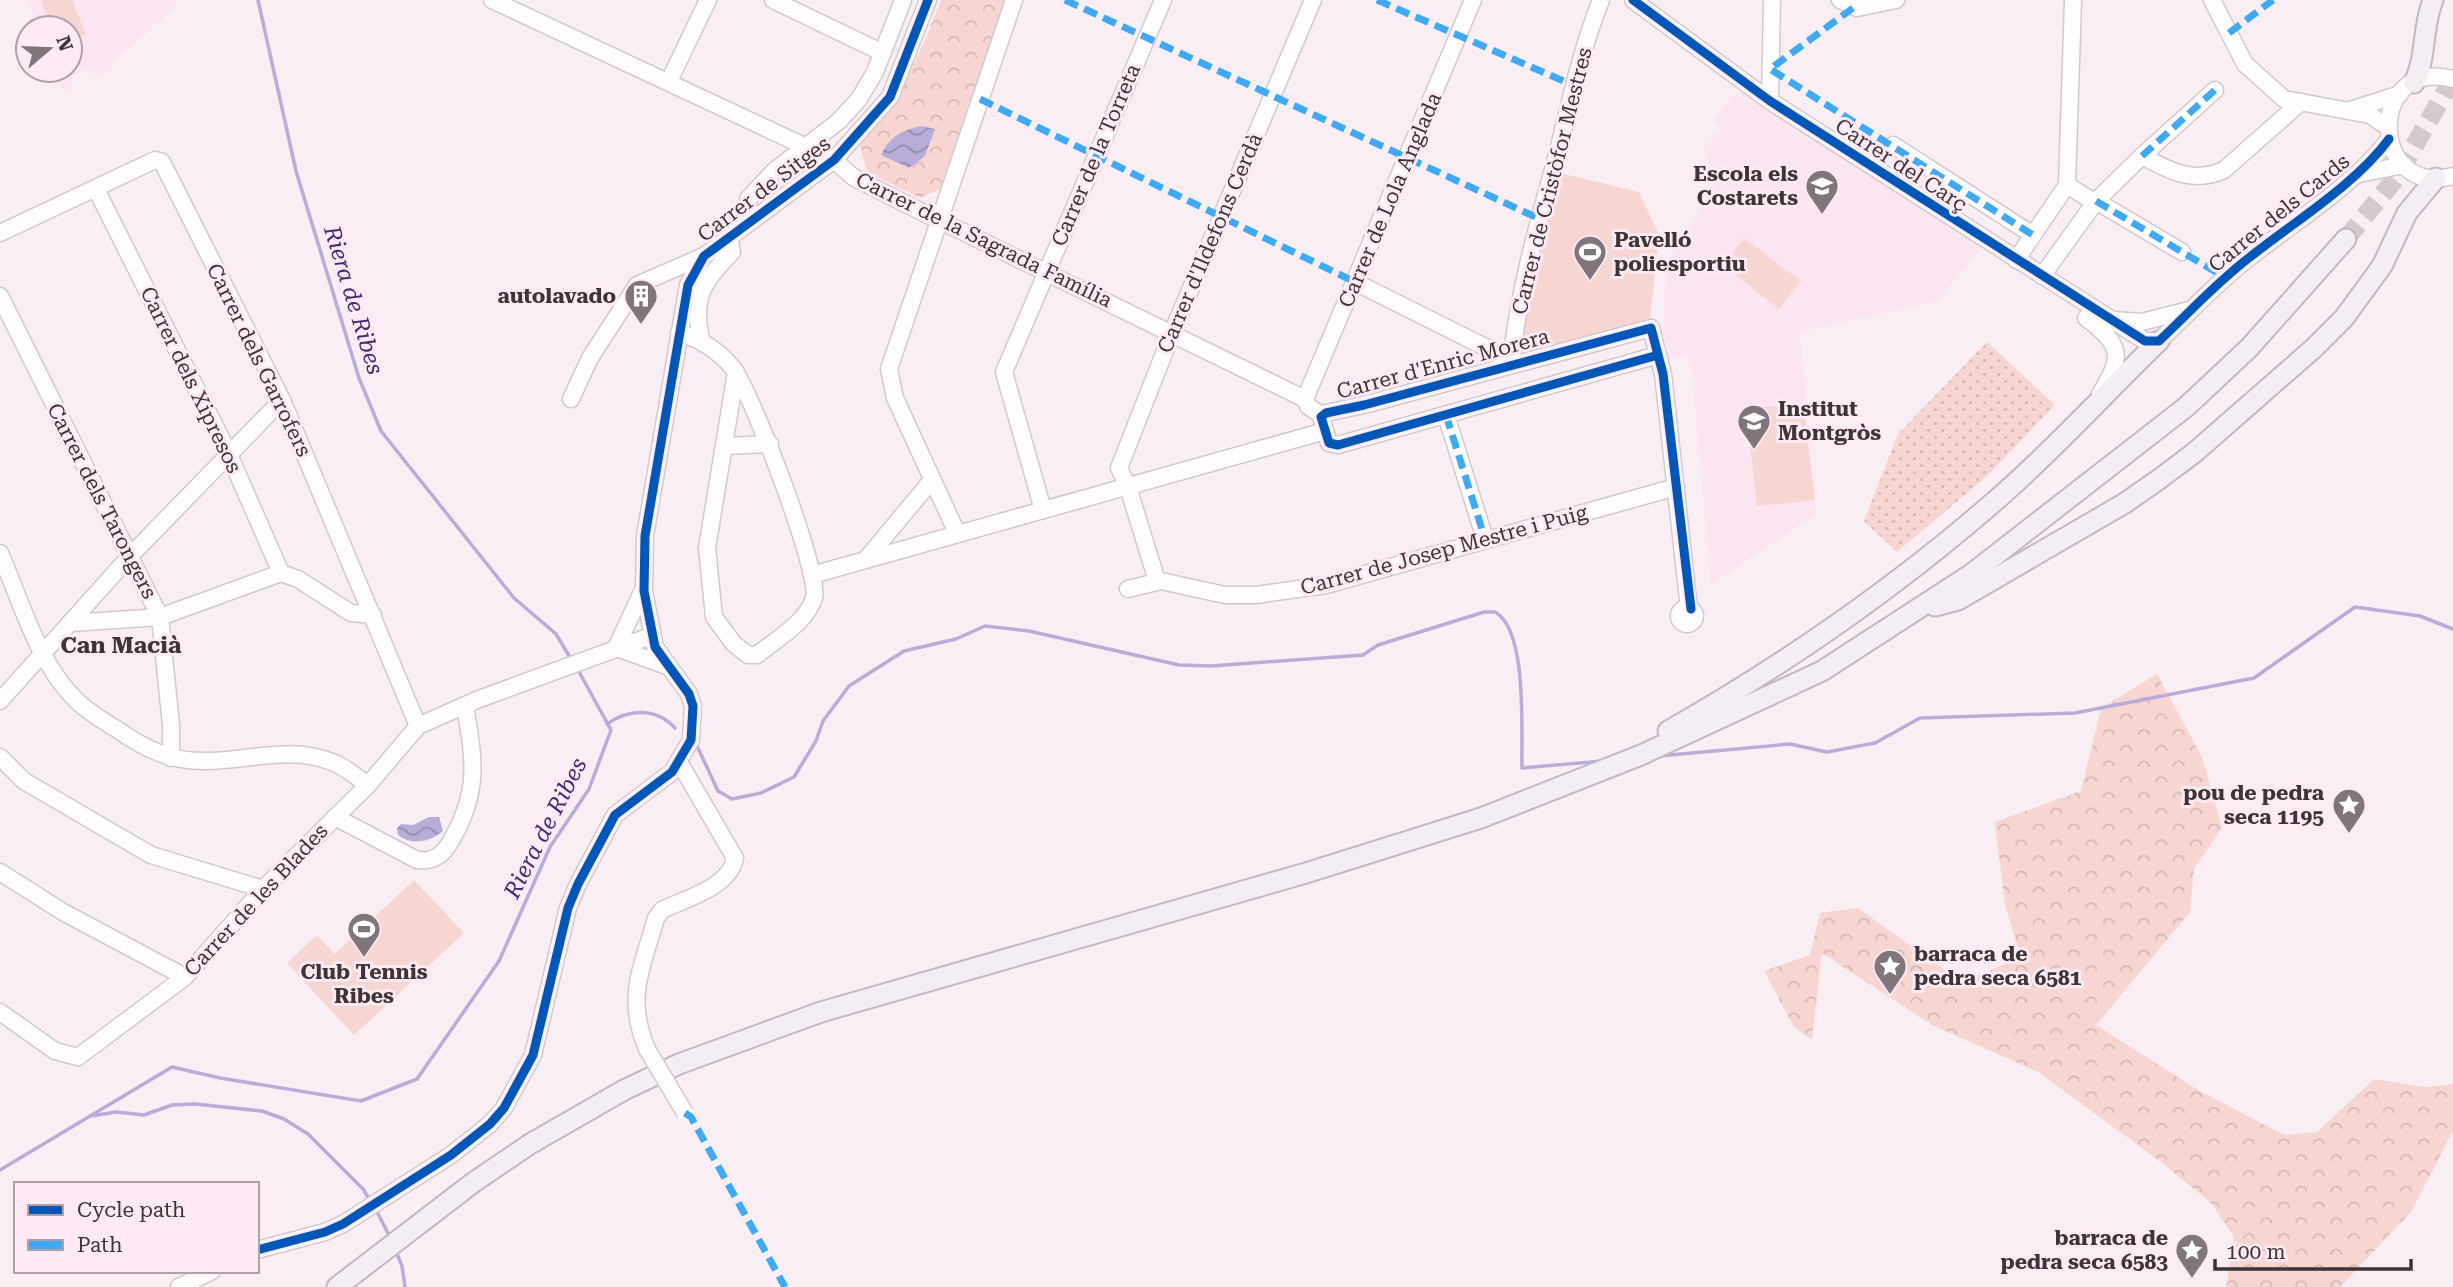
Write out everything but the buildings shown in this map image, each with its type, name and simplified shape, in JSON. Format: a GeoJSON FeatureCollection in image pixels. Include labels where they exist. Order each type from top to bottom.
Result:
{"type":"FeatureCollection","features":[{"type":"Feature","properties":{"kind":"main road"},"geometry":{"type":"LineString","coordinates":[[2407,89],[2424,58],[2426,21],[2433,0]]}},
{"type":"Feature","properties":{"kind":"main road"},"geometry":{"type":"LineString","coordinates":[[1924,607],[1943,606],[1958,600],[2126,503],[2194,453],[2344,318],[2382,266],[2419,196],[2445,177]]}},
{"type":"Feature","properties":{"kind":"main road"},"geometry":{"type":"LineString","coordinates":[[337,1287],[511,1156],[596,1105],[721,1048],[821,1012],[1409,841],[1516,805],[1640,756],[1822,671],[1924,607],[2123,459],[2186,407],[2249,348],[2346,239]]}},
{"type":"Feature","properties":{"kind":"main road"},"geometry":{"type":"LineString","coordinates":[[1640,756],[1666,732],[1785,659],[1918,565],[2006,491],[2159,341]]}},
{"type":"Feature","properties":{"kind":"street","name":"Carrer de la Sagrada Família"},"geometry":{"type":"LineString","coordinates":[[492,0],[669,80],[834,160],[853,177],[1305,399],[1323,423]]}},
{"type":"Feature","properties":{"kind":"street"},"geometry":{"type":"LineString","coordinates":[[669,80],[708,0]]}},
{"type":"Feature","properties":{"kind":"street"},"geometry":{"type":"LineString","coordinates":[[773,0],[883,53]]}},
{"type":"Feature","properties":{"kind":"street"},"geometry":{"type":"LineString","coordinates":[[748,221],[748,199],[774,171],[807,149],[859,99],[883,53],[902,0]]}},
{"type":"Feature","properties":{"kind":"street","name":"Carrer de Sitges"},"geometry":{"type":"LineString","coordinates":[[651,636],[645,587],[645,536],[688,285],[704,256],[834,160],[890,97],[928,0]]}},
{"type":"Feature","properties":{"kind":"street"},"geometry":{"type":"LineString","coordinates":[[957,533],[947,506],[932,480],[895,398],[889,369],[1014,0]]}},
{"type":"Feature","properties":{"kind":"street","name":"Carrer de la Torreta"},"geometry":{"type":"LineString","coordinates":[[1043,510],[1004,372],[1163,0]]}},
{"type":"Feature","properties":{"kind":"street","name":"Carrer d'Ildefons Cerdà"},"geometry":{"type":"LineString","coordinates":[[1157,581],[1128,487],[1119,468],[1172,333],[1313,0]]}},
{"type":"Feature","properties":{"kind":"street","name":"Carrer de Lola Anglada"},"geometry":{"type":"LineString","coordinates":[[1305,399],[1473,0]]}},
{"type":"Feature","properties":{"kind":"street","name":"Carrer de Cristòfor Mestres"},"geometry":{"type":"LineString","coordinates":[[1510,364],[1513,337],[1540,219],[1589,31],[1601,0]]}},
{"type":"Feature","properties":{"kind":"street","name":"Carrer del Carç"},"geometry":{"type":"LineString","coordinates":[[1633,0],[1770,101],[2106,319],[2145,341],[2159,341]]}},
{"type":"Feature","properties":{"kind":"street"},"geometry":{"type":"LineString","coordinates":[[1770,101],[1772,0]]}},
{"type":"Feature","properties":{"kind":"street"},"geometry":{"type":"LineString","coordinates":[[1840,0],[1857,8],[1896,0]]}},
{"type":"Feature","properties":{"kind":"street"},"geometry":{"type":"LineString","coordinates":[[2021,263],[2033,235],[2067,185],[2073,0]]}},
{"type":"Feature","properties":{"kind":"street"},"geometry":{"type":"LineString","coordinates":[[2212,0],[2245,64],[2284,99],[2370,115],[2388,132],[2404,165],[2419,174],[2445,177]]}},
{"type":"Feature","properties":{"kind":"street"},"geometry":{"type":"LineString","coordinates":[[2348,111],[2407,89],[2428,78],[2453,79]]}},
{"type":"Feature","properties":{"kind":"street","name":"Carrer dels Cards"},"geometry":{"type":"LineString","coordinates":[[2159,341],[2246,260],[2379,153],[2407,89]]}},
{"type":"Feature","properties":{"kind":"street"},"geometry":{"type":"LineString","coordinates":[[2042,276],[2095,202],[2215,90]]}},
{"type":"Feature","properties":{"kind":"street"},"geometry":{"type":"LineString","coordinates":[[2142,156],[2181,177],[2213,175],[2224,170],[2301,102]]}},
{"type":"Feature","properties":{"kind":"street"},"geometry":{"type":"LineString","coordinates":[[1893,145],[2033,235]]}},
{"type":"Feature","properties":{"kind":"street","name":"Carrer dels Garrofers"},"geometry":{"type":"LineString","coordinates":[[0,233],[155,160],[162,162],[282,400],[373,615],[404,699],[418,726]]}},
{"type":"Feature","properties":{"kind":"street","name":"Carrer dels Cards"},"geometry":{"type":"LineString","coordinates":[[2353,176],[2376,168],[2404,165]]}},
{"type":"Feature","properties":{"kind":"street"},"geometry":{"type":"LineString","coordinates":[[2067,185],[2182,252]]}},
{"type":"Feature","properties":{"kind":"street","name":"Carrer dels Xipresos"},"geometry":{"type":"LineString","coordinates":[[96,189],[228,452],[281,573]]}},
{"type":"Feature","properties":{"kind":"street"},"geometry":{"type":"LineString","coordinates":[[701,339],[696,313],[700,294],[713,270],[732,252],[729,236]]}},
{"type":"Feature","properties":{"kind":"street"},"geometry":{"type":"LineString","coordinates":[[571,399],[590,358],[637,285],[704,256]]}},
{"type":"Feature","properties":{"kind":"street","name":"Carrer del Carç"},"geometry":{"type":"LineString","coordinates":[[2021,263],[2054,295],[2102,330],[2114,345],[2117,364],[2093,405]]}},
{"type":"Feature","properties":{"kind":"street"},"geometry":{"type":"LineString","coordinates":[[1355,282],[1493,351],[1510,364]]}},
{"type":"Feature","properties":{"kind":"street","name":"Carrer dels Tarongers"},"geometry":{"type":"LineString","coordinates":[[0,296],[160,617],[172,725],[171,758]]}},
{"type":"Feature","properties":{"kind":"street","name":"Carrer del Carç"},"geometry":{"type":"LineString","coordinates":[[2106,319],[2142,322],[2192,310]]}},
{"type":"Feature","properties":{"kind":"street","name":"Carrer d'Enric Morera"},"geometry":{"type":"LineString","coordinates":[[812,575],[1128,487],[1323,423],[1510,364],[1651,328],[1658,355],[1331,446],[1323,423]]}},
{"type":"Feature","properties":{"kind":"street"},"geometry":{"type":"LineString","coordinates":[[679,333],[701,339],[736,372],[770,444],[812,575],[814,597],[803,617],[757,655],[748,655],[714,617],[707,548],[736,372]]}},
{"type":"Feature","properties":{"kind":"street"},"geometry":{"type":"LineString","coordinates":[[1658,355],[1689,608]]}},
{"type":"Feature","properties":{"kind":"street"},"geometry":{"type":"LineString","coordinates":[[0,701],[130,556],[228,452],[282,400]]}},
{"type":"Feature","properties":{"kind":"street"},"geometry":{"type":"LineString","coordinates":[[1446,415],[1485,539]]}},
{"type":"Feature","properties":{"kind":"street"},"geometry":{"type":"LineString","coordinates":[[724,446],[770,444]]}},
{"type":"Feature","properties":{"kind":"street"},"geometry":{"type":"LineString","coordinates":[[867,558],[932,480]]}},
{"type":"Feature","properties":{"kind":"street","name":"Carrer de Josep Mestre i Puig"},"geometry":{"type":"LineString","coordinates":[[1128,589],[1157,581],[1225,595],[1282,593],[1326,585],[1676,487]]}},
{"type":"Feature","properties":{"kind":"street"},"geometry":{"type":"LineString","coordinates":[[0,553],[43,654],[76,701],[124,735],[154,753],[205,762],[299,754],[333,762],[368,785]]}},
{"type":"Feature","properties":{"kind":"street"},"geometry":{"type":"LineString","coordinates":[[71,623],[160,617],[281,573],[298,579],[351,613],[373,615]]}},
{"type":"Feature","properties":{"kind":"street"},"geometry":{"type":"LineString","coordinates":[[616,648],[645,587]]}},
{"type":"Feature","properties":{"kind":"street"},"geometry":{"type":"LineString","coordinates":[[259,1249],[325,1232],[343,1224],[475,1137],[504,1108],[533,1055],[568,908],[578,884],[615,814],[625,804],[662,780],[679,762],[691,740],[693,706],[689,694],[667,666],[651,636],[484,698],[418,726]]}},
{"type":"Feature","properties":{"kind":"street"},"geometry":{"type":"LineString","coordinates":[[616,648],[667,666]]}},
{"type":"Feature","properties":{"kind":"street"},"geometry":{"type":"LineString","coordinates":[[335,817],[417,860],[428,861],[444,852],[470,803],[473,750],[465,706]]}},
{"type":"Feature","properties":{"kind":"street","name":"Carrer de les Blades"},"geometry":{"type":"LineString","coordinates":[[0,1012],[55,1051],[78,1056],[185,977],[263,889],[368,785],[418,726]]}},
{"type":"Feature","properties":{"kind":"street"},"geometry":{"type":"LineString","coordinates":[[0,757],[24,781],[151,855],[263,889]]}},
{"type":"Feature","properties":{"kind":"street"},"geometry":{"type":"LineString","coordinates":[[679,762],[734,858],[733,870],[720,882],[662,910],[656,918],[635,994],[637,1026],[647,1049],[685,1113]]}},
{"type":"Feature","properties":{"kind":"street"},"geometry":{"type":"LineString","coordinates":[[0,873],[63,912],[185,977]]}},
{"type":"Feature","properties":{"kind":"street"},"geometry":{"type":"LineString","coordinates":[[179,1287],[208,1273]]}},
{"type":"Feature","properties":{"kind":"shaded area"},"geometry":{"type":"Polygon","coordinates":[[[28,0],[176,0],[177,6],[112,62],[114,66],[103,75],[96,76],[84,69],[84,14],[33,14],[28,0]]]}},
{"type":"Feature","properties":{"kind":"shaded area","name":"Escola els Costarets"},"geometry":{"type":"Polygon","coordinates":[[[1744,83],[1987,241],[1938,301],[1800,332],[1807,403],[1804,403],[1817,513],[1711,585],[1691,365],[1686,356],[1671,360],[1663,331],[1663,314],[1666,279],[1674,251],[1716,187],[1703,146],[1714,140],[1711,136],[1722,130],[1713,120],[1744,83]]]}},
{"type":"Feature","properties":{"kind":"shaded area"},"geometry":{"type":"Polygon","coordinates":[[[59,84],[72,84],[71,94],[62,91],[59,84]]]}},
{"type":"Feature","properties":{"kind":"green space"},"geometry":{"type":"Polygon","coordinates":[[[41,0],[72,0],[78,14],[46,14],[41,0]]]}},
{"type":"Feature","properties":{"kind":"green space"},"geometry":{"type":"Polygon","coordinates":[[[941,0],[1008,0],[940,189],[920,198],[867,172],[860,145],[897,95],[926,39],[941,0]]]}},
{"type":"Feature","properties":{"kind":"green space","name":"Pavelló poliesportiu"},"geometry":{"type":"Polygon","coordinates":[[[1552,171],[1639,192],[1659,235],[1649,329],[1511,364],[1552,171]]]}},
{"type":"Feature","properties":{"kind":"green space"},"geometry":{"type":"Polygon","coordinates":[[[1744,238],[1801,281],[1779,309],[1723,265],[1744,238]]]}},
{"type":"Feature","properties":{"kind":"green space"},"geometry":{"type":"Polygon","coordinates":[[[1987,342],[2055,405],[1986,477],[1897,552],[1864,521],[1898,434],[1987,342]]]}},
{"type":"Feature","properties":{"kind":"green space"},"geometry":{"type":"Polygon","coordinates":[[[1803,403],[1815,500],[1757,506],[1746,409],[1803,403]]]}},
{"type":"Feature","properties":{"kind":"green space"},"geometry":{"type":"Polygon","coordinates":[[[2157,674],[2202,757],[2222,828],[2194,869],[2190,912],[2096,1025],[2198,1090],[2284,1135],[2317,1132],[2374,1079],[2425,1087],[2453,1084],[2453,1131],[2411,1212],[2340,1287],[2226,1287],[2234,1237],[2211,1203],[2161,1162],[2038,1072],[1932,1025],[1822,953],[1812,1040],[1794,1027],[1764,971],[1810,955],[1820,913],[1858,908],[1961,982],[2021,958],[2005,905],[1995,822],[2081,791],[2101,708],[2157,674]]]}},
{"type":"Feature","properties":{"kind":"green space","name":"Club Tennis Ribes"},"geometry":{"type":"Polygon","coordinates":[[[414,880],[464,933],[354,1035],[287,963],[317,935],[335,954],[414,880]]]}},
{"type":"Feature","properties":{"kind":"water"},"geometry":{"type":"Polygon","coordinates":[[[922,126],[935,129],[925,156],[909,168],[881,155],[897,135],[922,126]]]}},
{"type":"Feature","properties":{"kind":"water"},"geometry":{"type":"Polygon","coordinates":[[[429,817],[439,817],[443,831],[438,835],[427,840],[409,841],[398,835],[397,828],[401,824],[413,825],[429,817]]]}},
{"type":"Feature","properties":{"kind":"waterway","name":"Riera de Ribes"},"geometry":{"type":"LineString","coordinates":[[258,0],[296,171],[359,378],[381,431],[514,598],[556,634],[571,659]]}},
{"type":"Feature","properties":{"kind":"waterway"},"geometry":{"type":"LineString","coordinates":[[1659,756],[1790,744],[1827,752],[1875,743],[1920,718],[2075,713],[2254,678],[2355,607],[2420,616],[2453,629]]}},
{"type":"Feature","properties":{"kind":"waterway"},"geometry":{"type":"LineString","coordinates":[[698,748],[718,791],[732,799],[761,793],[794,777],[816,741],[823,721],[849,686],[904,651],[956,639],[985,626],[1029,631],[1179,665],[1211,666],[1363,655],[1378,645],[1484,612],[1495,612],[1506,622],[1518,660],[1522,708],[1522,768],[1603,761]]}},
{"type":"Feature","properties":{"kind":"waterway","name":"Riera de Ribes"},"geometry":{"type":"LineString","coordinates":[[0,1170],[172,1067],[220,1078],[361,1101],[417,1079],[499,961],[550,847],[589,789],[611,730],[577,668]]}},
{"type":"Feature","properties":{"kind":"waterway"},"geometry":{"type":"LineString","coordinates":[[607,724],[624,715],[642,712],[659,716],[675,728]]}},
{"type":"Feature","properties":{"kind":"waterway"},"geometry":{"type":"LineString","coordinates":[[91,1116],[116,1112],[144,1115],[172,1105],[195,1104],[262,1111],[284,1119],[308,1134],[363,1189],[371,1202]]}},
{"type":"Feature","properties":{"kind":"waterway"},"geometry":{"type":"LineString","coordinates":[[375,1208],[391,1239]]}},
{"type":"Feature","properties":{"kind":"waterway"},"geometry":{"type":"LineString","coordinates":[[395,1249],[402,1266],[405,1287]]}},
{"type":"Feature","properties":{"kind":"tunnel"},"geometry":{"type":"LineString","coordinates":[[2346,239],[2396,178],[2453,78]]}},
{"type":"Feature","properties":{"kind":"marked path"},"geometry":{"type":"LineString","coordinates":[[1065,0],[1540,219]]}},
{"type":"Feature","properties":{"kind":"marked path"},"geometry":{"type":"LineString","coordinates":[[1377,0],[1575,86]]}},
{"type":"Feature","properties":{"kind":"marked path"},"geometry":{"type":"LineString","coordinates":[[2229,33],[2273,0]]}},
{"type":"Feature","properties":{"kind":"marked path"},"geometry":{"type":"LineString","coordinates":[[1853,8],[1770,69],[2033,235]]}},
{"type":"Feature","properties":{"kind":"marked path"},"geometry":{"type":"LineString","coordinates":[[2142,156],[2215,90]]}},
{"type":"Feature","properties":{"kind":"marked path"},"geometry":{"type":"LineString","coordinates":[[980,99],[1355,282]]}},
{"type":"Feature","properties":{"kind":"marked path"},"geometry":{"type":"LineString","coordinates":[[2096,201],[2226,278]]}},
{"type":"Feature","properties":{"kind":"marked path"},"geometry":{"type":"LineString","coordinates":[[1446,415],[1485,539]]}},
{"type":"Feature","properties":{"kind":"marked path"},"geometry":{"type":"LineString","coordinates":[[685,1113],[691,1117],[785,1287]]}},
{"type":"Feature","properties":{"kind":"cycle path"},"geometry":{"type":"LineString","coordinates":[[259,1249],[325,1232],[343,1224],[451,1155],[490,1124],[504,1108],[533,1055],[568,908],[578,884],[615,815],[672,772],[691,740],[693,706],[689,694],[655,647],[644,591],[645,536],[688,285],[704,256],[834,160],[890,97],[928,0]]}},
{"type":"Feature","properties":{"kind":"cycle path"},"geometry":{"type":"LineString","coordinates":[[1633,0],[1770,101],[2145,341],[2159,341],[2238,267],[2360,172],[2389,139]]}},
{"type":"Feature","properties":{"kind":"cycle path"},"geometry":{"type":"LineString","coordinates":[[1658,355],[1338,445],[1329,443],[1321,417],[1326,413],[1651,328],[1663,374],[1691,609]]}},
{"type":"Feature","properties":{"kind":"place","name":"Escola els Costarets"},"geometry":{"type":"Point","coordinates":[1822,216]}},
{"type":"Feature","properties":{"kind":"place","name":"Pavelló poliesportiu"},"geometry":{"type":"Point","coordinates":[1590,282]}},
{"type":"Feature","properties":{"kind":"place","name":"autolavado"},"geometry":{"type":"Point","coordinates":[641,326]}},
{"type":"Feature","properties":{"kind":"place","name":"Institut Montgròs"},"geometry":{"type":"Point","coordinates":[1754,451]}},
{"type":"Feature","properties":{"kind":"place","name":"pou de pedra seca 1195"},"geometry":{"type":"Point","coordinates":[2349,835]}},
{"type":"Feature","properties":{"kind":"place","name":"Club Tennis Ribes"},"geometry":{"type":"Point","coordinates":[364,959]}},
{"type":"Feature","properties":{"kind":"place","name":"barraca de pedra seca 6581"},"geometry":{"type":"Point","coordinates":[1890,996]}},
{"type":"Feature","properties":{"kind":"place","name":"barraca de pedra seca 6583"},"geometry":{"type":"Point","coordinates":[2192,1280]}},
{"type":"Feature","properties":{"kind":"district","name":"Can Macià"},"geometry":{"type":"Point","coordinates":[121,645]}}]}
